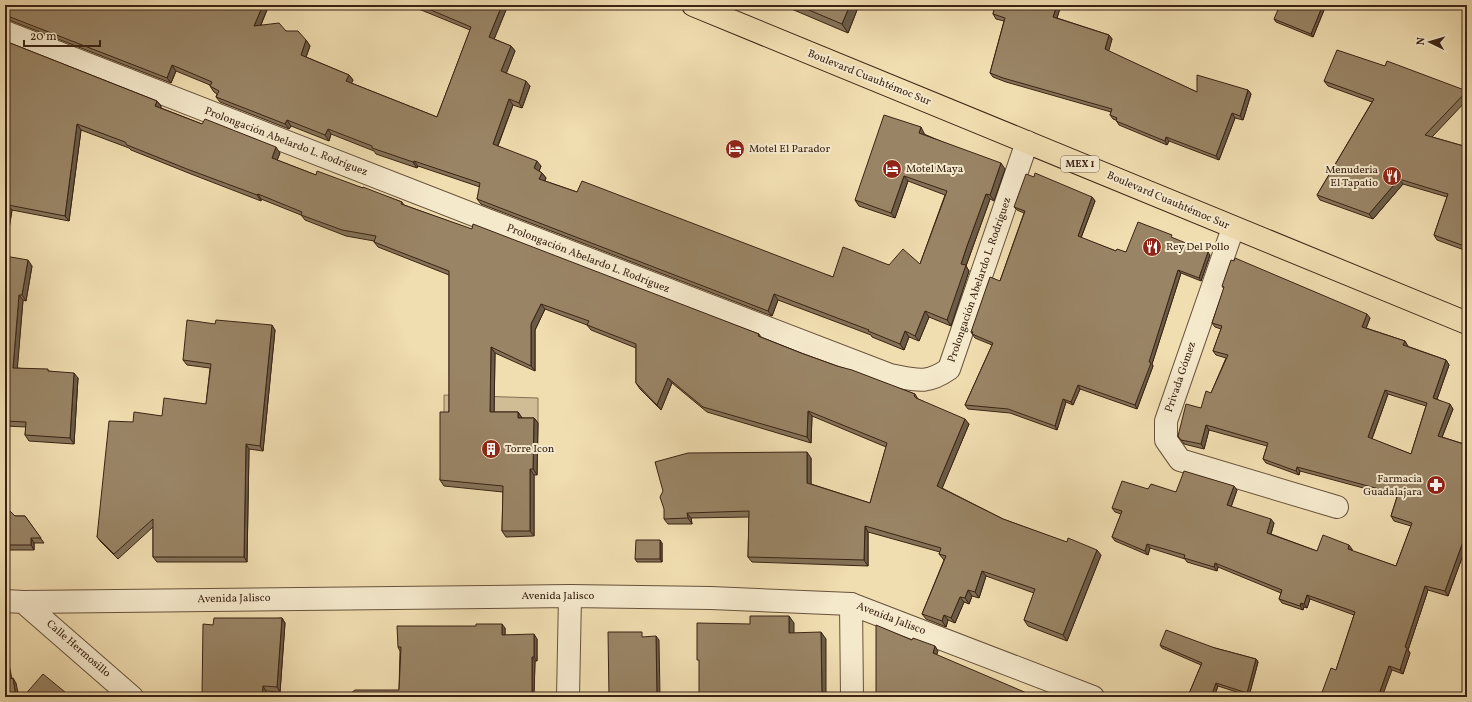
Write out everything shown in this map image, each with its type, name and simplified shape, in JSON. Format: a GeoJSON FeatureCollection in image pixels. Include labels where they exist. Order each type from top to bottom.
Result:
{"type":"FeatureCollection","features":[{"type":"Feature","properties":{"kind":"main road","name":"Boulevard Cuauhtémoc Sur"},"geometry":{"type":"LineString","coordinates":[[693,5],[1467,323]]}},
{"type":"Feature","properties":{"kind":"street","name":"Prolongación Abelardo L. Rodríguez"},"geometry":{"type":"LineString","coordinates":[[5,32],[890,375],[918,381],[937,378],[949,368],[1027,142]]}},
{"type":"Feature","properties":{"kind":"street","name":"Privada Gómez"},"geometry":{"type":"LineString","coordinates":[[1233,228],[1166,421],[1166,440],[1180,460],[1337,507]]}},
{"type":"Feature","properties":{"kind":"street","name":"Avenida Jalisco"},"geometry":{"type":"LineString","coordinates":[[14,601],[570,596],[711,598],[851,604],[1093,697]]}},
{"type":"Feature","properties":{"kind":"street"},"geometry":{"type":"LineString","coordinates":[[568,697],[570,596]]}},
{"type":"Feature","properties":{"kind":"street","name":"Calle Hermosillo"},"geometry":{"type":"LineString","coordinates":[[14,601],[132,697]]}},
{"type":"Feature","properties":{"kind":"street"},"geometry":{"type":"LineString","coordinates":[[851,604],[852,697]]}},
{"type":"Feature","properties":{"kind":"shaded area"},"geometry":{"type":"Polygon","coordinates":[[[444,395],[538,398],[538,423],[444,417],[444,395]]]}},
{"type":"Feature","properties":{"kind":"building"},"geometry":{"type":"Polygon","coordinates":[[[5,5],[263,5],[254,26],[279,23],[286,31],[298,31],[306,40],[301,55],[349,75],[346,81],[437,117],[471,27],[419,5],[502,5],[489,37],[511,46],[501,71],[526,81],[519,103],[509,99],[493,144],[537,161],[534,168],[542,173],[539,179],[577,192],[582,181],[833,277],[843,247],[889,265],[903,249],[920,264],[947,191],[904,176],[891,213],[855,200],[884,115],[921,127],[919,133],[1001,163],[990,195],[986,194],[967,246],[961,264],[966,265],[947,320],[925,311],[915,336],[905,331],[900,344],[868,331],[869,330],[774,294],[768,311],[477,199],[480,183],[372,148],[372,146],[328,129],[325,135],[287,120],[285,124],[216,97],[219,91],[210,86],[212,82],[172,65],[167,78],[5,15],[5,5]]]}},
{"type":"Feature","properties":{"kind":"building"},"geometry":{"type":"Polygon","coordinates":[[[797,5],[850,5],[842,24],[797,5]]]}},
{"type":"Feature","properties":{"kind":"building"},"geometry":{"type":"Polygon","coordinates":[[[995,5],[1057,5],[1053,17],[1109,35],[1105,49],[1197,92],[1197,75],[1248,90],[1240,116],[1232,113],[1216,156],[1166,137],[1165,141],[1116,121],[1117,118],[1110,115],[1112,109],[990,73],[1005,18],[993,14],[995,5]]]}},
{"type":"Feature","properties":{"kind":"building"},"geometry":{"type":"Polygon","coordinates":[[[1280,5],[1318,5],[1322,7],[1311,34],[1274,19],[1280,5]]]}},
{"type":"Feature","properties":{"kind":"building"},"geometry":{"type":"Polygon","coordinates":[[[5,41],[157,101],[155,106],[202,124],[205,119],[276,147],[272,158],[316,175],[317,171],[363,187],[402,202],[401,204],[472,229],[473,224],[759,334],[758,336],[801,353],[852,370],[915,394],[914,396],[916,398],[965,419],[937,486],[1003,519],[1067,542],[1068,538],[1097,550],[1063,635],[1024,620],[1035,589],[982,571],[975,592],[968,590],[965,598],[960,597],[951,618],[944,615],[942,621],[922,614],[946,556],[939,554],[941,548],[865,526],[864,560],[748,557],[749,511],[687,513],[688,518],[664,519],[664,509],[660,497],[663,491],[655,462],[688,453],[807,452],[807,483],[870,503],[887,443],[808,411],[807,437],[703,407],[668,378],[657,405],[636,383],[636,344],[587,325],[589,321],[541,304],[531,324],[531,366],[491,347],[490,412],[518,412],[518,418],[534,418],[533,469],[530,469],[530,531],[502,531],[503,486],[440,480],[440,412],[449,412],[449,271],[374,242],[376,236],[342,230],[301,215],[302,212],[258,194],[257,195],[187,169],[127,145],[125,142],[77,124],[65,216],[8,205],[5,225],[5,41]]]}},
{"type":"Feature","properties":{"kind":"building"},"geometry":{"type":"Polygon","coordinates":[[[1337,50],[1385,66],[1387,61],[1467,91],[1425,135],[1467,147],[1467,247],[1434,235],[1448,194],[1399,179],[1369,214],[1317,195],[1374,99],[1324,81],[1337,50]]]}},
{"type":"Feature","properties":{"kind":"building"},"geometry":{"type":"Polygon","coordinates":[[[1035,173],[1092,197],[1078,236],[1116,251],[1117,249],[1126,252],[1138,222],[1172,235],[1171,237],[1208,252],[1199,278],[1178,270],[1149,362],[1151,363],[1135,405],[1078,385],[1071,402],[1063,399],[1055,426],[1008,409],[965,405],[993,343],[972,334],[973,332],[971,332],[990,277],[1000,281],[1025,211],[1014,207],[1026,174],[1034,177],[1035,173]]]}},
{"type":"Feature","properties":{"kind":"building"},"geometry":{"type":"Polygon","coordinates":[[[5,256],[28,260],[22,295],[19,295],[13,368],[48,369],[48,371],[74,373],[70,438],[25,435],[26,422],[5,421],[5,256]]]}},
{"type":"Feature","properties":{"kind":"building"},"geometry":{"type":"Polygon","coordinates":[[[1235,258],[1367,314],[1362,327],[1405,341],[1403,345],[1446,360],[1433,398],[1450,404],[1438,436],[1467,445],[1467,537],[1466,540],[1464,539],[1445,591],[1425,586],[1405,647],[1407,648],[1400,670],[1389,666],[1378,697],[1323,697],[1321,695],[1331,668],[1336,670],[1355,612],[1307,595],[1304,604],[1301,603],[1300,606],[1279,599],[1282,590],[1215,563],[1214,567],[1184,558],[1185,555],[1147,544],[1145,551],[1112,537],[1122,511],[1112,508],[1122,481],[1148,489],[1151,484],[1176,492],[1184,471],[1234,486],[1227,505],[1271,519],[1267,533],[1317,551],[1323,535],[1349,545],[1348,549],[1396,566],[1412,523],[1391,516],[1398,494],[1297,467],[1296,471],[1263,459],[1268,443],[1206,425],[1201,444],[1181,440],[1178,436],[1186,404],[1201,408],[1206,391],[1211,393],[1228,355],[1213,351],[1222,326],[1212,323],[1231,260],[1234,261],[1235,258]],[[1385,390],[1368,437],[1411,454],[1427,403],[1385,390]]]}},
{"type":"Feature","properties":{"kind":"building"},"geometry":{"type":"Polygon","coordinates":[[[187,320],[215,324],[216,320],[272,325],[260,446],[246,444],[244,557],[153,557],[153,519],[114,554],[97,537],[109,421],[133,422],[134,412],[162,416],[164,398],[206,404],[211,364],[183,360],[187,320]]]}},
{"type":"Feature","properties":{"kind":"building"},"geometry":{"type":"Polygon","coordinates":[[[5,511],[10,511],[15,516],[25,516],[41,538],[31,538],[31,545],[5,545],[5,511]]]}},
{"type":"Feature","properties":{"kind":"building"},"geometry":{"type":"Polygon","coordinates":[[[636,540],[660,540],[660,559],[635,559],[636,540]]]}},
{"type":"Feature","properties":{"kind":"building"},"geometry":{"type":"Polygon","coordinates":[[[750,616],[789,616],[789,633],[821,632],[822,697],[699,697],[697,623],[750,624],[750,616]]]}},
{"type":"Feature","properties":{"kind":"building"},"geometry":{"type":"Polygon","coordinates":[[[214,618],[282,618],[277,687],[263,686],[262,697],[202,697],[203,624],[213,625],[214,618]]]}},
{"type":"Feature","properties":{"kind":"building"},"geometry":{"type":"Polygon","coordinates":[[[476,624],[502,624],[502,635],[534,634],[534,657],[532,657],[532,697],[346,697],[355,690],[399,690],[401,647],[398,647],[397,626],[476,626],[476,624]]]}},
{"type":"Feature","properties":{"kind":"building"},"geometry":{"type":"Polygon","coordinates":[[[876,625],[912,640],[913,638],[935,646],[933,653],[1029,694],[1028,697],[876,697],[876,625]]]}},
{"type":"Feature","properties":{"kind":"building"},"geometry":{"type":"Polygon","coordinates":[[[1166,630],[1215,648],[1256,659],[1247,693],[1216,683],[1211,697],[1188,696],[1202,663],[1160,645],[1166,630]]]}},
{"type":"Feature","properties":{"kind":"building"},"geometry":{"type":"Polygon","coordinates":[[[608,632],[642,632],[642,637],[656,636],[657,697],[609,697],[608,632]]]}},
{"type":"Feature","properties":{"kind":"building"},"geometry":{"type":"Polygon","coordinates":[[[5,657],[9,679],[13,678],[16,697],[5,697],[5,657]]]}},
{"type":"Feature","properties":{"kind":"building"},"geometry":{"type":"Polygon","coordinates":[[[43,674],[71,697],[23,697],[43,674]]]}},
{"type":"Feature","properties":{"kind":"place","name":"Motel El Parador"},"geometry":{"type":"Point","coordinates":[735,149]}},
{"type":"Feature","properties":{"kind":"place","name":"Motel Maya"},"geometry":{"type":"Point","coordinates":[892,169]}},
{"type":"Feature","properties":{"kind":"place","name":"Menuderia El Tapatio"},"geometry":{"type":"Point","coordinates":[1392,176]}},
{"type":"Feature","properties":{"kind":"place","name":"Rey Del Pollo"},"geometry":{"type":"Point","coordinates":[1152,247]}},
{"type":"Feature","properties":{"kind":"place","name":"Torre Icon"},"geometry":{"type":"Point","coordinates":[491,449]}},
{"type":"Feature","properties":{"kind":"place","name":"Farmacia Guadalajara"},"geometry":{"type":"Point","coordinates":[1436,485]}}]}
